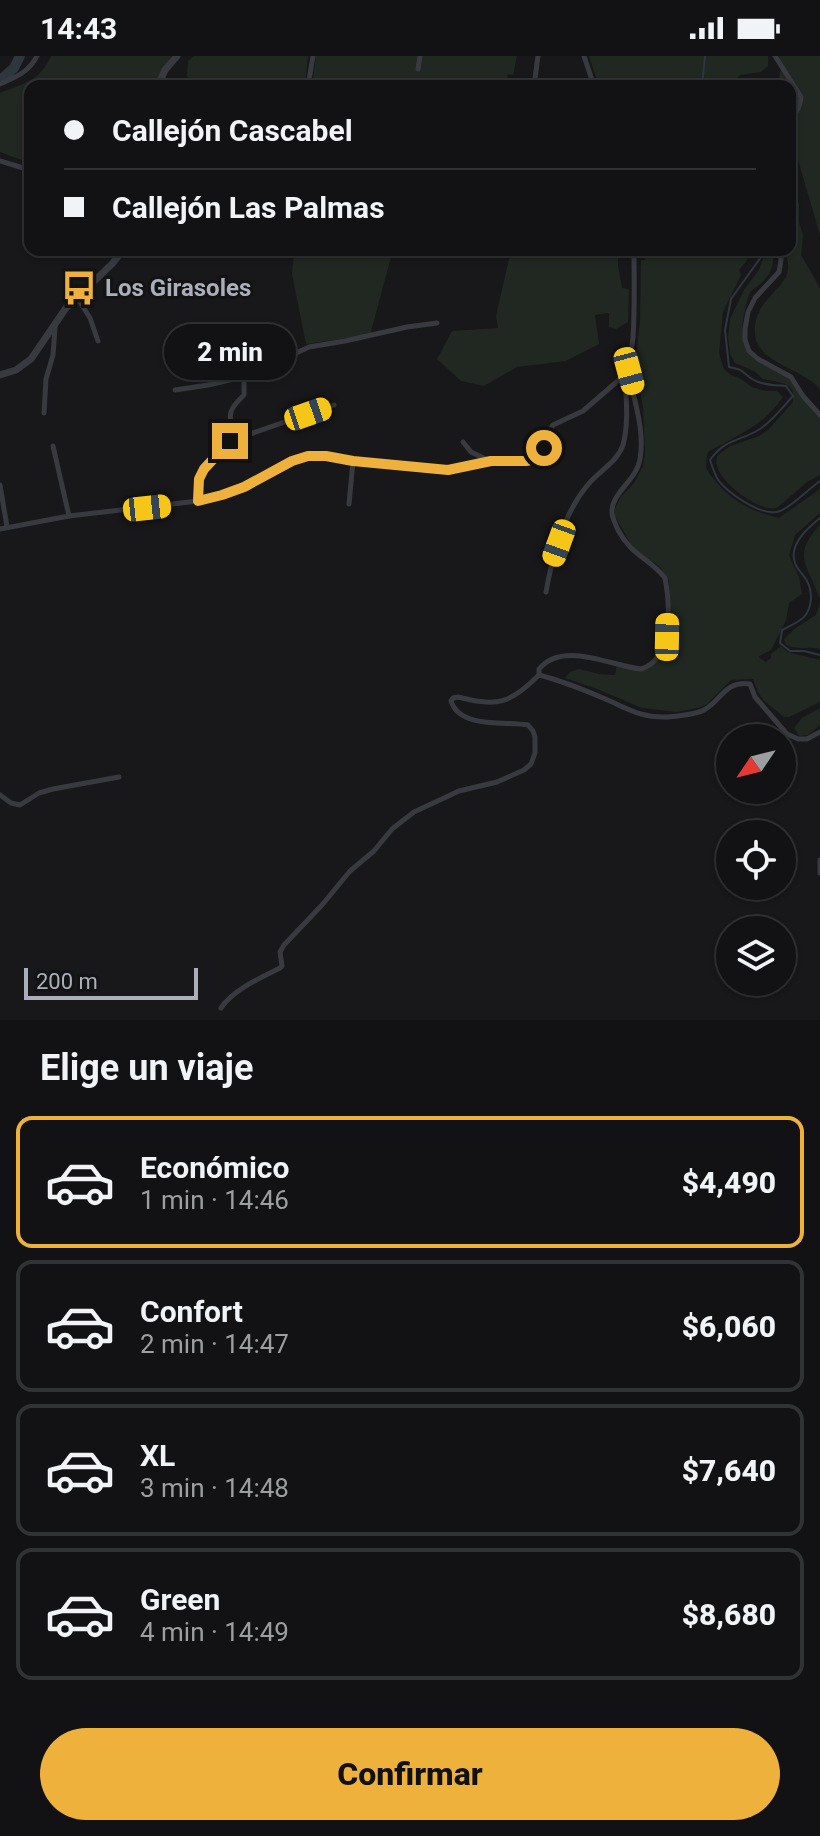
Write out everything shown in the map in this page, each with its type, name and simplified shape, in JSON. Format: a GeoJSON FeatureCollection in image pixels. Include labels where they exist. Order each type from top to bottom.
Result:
{"type":"FeatureCollection","features":[{"type":"Feature","properties":{"kind":"street"},"geometry":{"type":"LineString","coordinates":[[0,84],[20,75],[37,56]]}},
{"type":"Feature","properties":{"kind":"street"},"geometry":{"type":"LineString","coordinates":[[161,80],[177,56]]}},
{"type":"Feature","properties":{"kind":"street"},"geometry":{"type":"LineString","coordinates":[[309,80],[313,56]]}},
{"type":"Feature","properties":{"kind":"street"},"geometry":{"type":"LineString","coordinates":[[418,69],[420,56]]}},
{"type":"Feature","properties":{"kind":"street"},"geometry":{"type":"LineString","coordinates":[[535,80],[538,56]]}},
{"type":"Feature","properties":{"kind":"street"},"geometry":{"type":"LineString","coordinates":[[584,56],[592,80]]}},
{"type":"Feature","properties":{"kind":"street"},"geometry":{"type":"LineString","coordinates":[[775,56],[790,80]]}},
{"type":"Feature","properties":{"kind":"street"},"geometry":{"type":"LineString","coordinates":[[796,89],[801,97],[796,113]]}},
{"type":"Feature","properties":{"kind":"street"},"geometry":{"type":"LineString","coordinates":[[0,161],[24,168]]}},
{"type":"Feature","properties":{"kind":"street"},"geometry":{"type":"LineString","coordinates":[[0,375],[16,370],[31,359],[77,297],[118,256]]}},
{"type":"Feature","properties":{"kind":"street"},"geometry":{"type":"LineString","coordinates":[[546,592],[551,563],[581,493],[613,461],[622,447],[633,337],[634,256]]}},
{"type":"Feature","properties":{"kind":"street"},"geometry":{"type":"LineString","coordinates":[[781,256],[779,272],[755,298],[748,312],[745,340],[749,351],[758,359],[791,377],[820,415]]}},
{"type":"Feature","properties":{"kind":"street"},"geometry":{"type":"LineString","coordinates":[[77,297],[90,318],[98,341]]}},
{"type":"Feature","properties":{"kind":"street"},"geometry":{"type":"LineString","coordinates":[[44,413],[55,323]]}},
{"type":"Feature","properties":{"kind":"street"},"geometry":{"type":"LineString","coordinates":[[175,390],[220,383],[309,347],[437,323]]}},
{"type":"Feature","properties":{"kind":"street"},"geometry":{"type":"LineString","coordinates":[[0,485],[3,528],[69,516],[198,501],[244,487],[292,461],[308,456],[448,470],[491,461],[526,461],[541,454],[553,425],[583,411],[627,373]]}},
{"type":"Feature","properties":{"kind":"street"},"geometry":{"type":"LineString","coordinates":[[221,1008],[236,994],[282,966],[281,948],[350,871],[403,820],[430,803],[515,775],[531,764],[535,737],[528,725],[480,722],[466,717],[451,705],[453,698],[481,703],[513,698],[539,675],[543,664],[566,655],[641,669],[656,661],[667,637],[665,578],[626,544],[612,512],[617,496],[638,469],[641,456],[639,415],[627,373]]}},
{"type":"Feature","properties":{"kind":"street"},"geometry":{"type":"LineString","coordinates":[[198,501],[199,479],[204,469],[230,441],[230,412],[244,395],[244,375]]}},
{"type":"Feature","properties":{"kind":"street"},"geometry":{"type":"LineString","coordinates":[[230,441],[334,405]]}},
{"type":"Feature","properties":{"kind":"street"},"geometry":{"type":"LineString","coordinates":[[463,442],[471,452],[491,461]]}},
{"type":"Feature","properties":{"kind":"street"},"geometry":{"type":"LineString","coordinates":[[53,446],[69,516]]}},
{"type":"Feature","properties":{"kind":"street"},"geometry":{"type":"LineString","coordinates":[[349,504],[353,461]]}},
{"type":"Feature","properties":{"kind":"street"},"geometry":{"type":"LineString","coordinates":[[539,675],[564,681],[647,717],[700,712],[726,689],[750,684],[755,697],[787,734],[807,739],[820,732]]}},
{"type":"Feature","properties":{"kind":"street"},"geometry":{"type":"LineString","coordinates":[[0,795],[20,805],[39,793],[53,789],[119,777]]}},
{"type":"Feature","properties":{"kind":"street"},"geometry":{"type":"LineString","coordinates":[[820,860],[820,873]]}},
{"type":"Feature","properties":{"kind":"shaded area"},"geometry":{"type":"Polygon","coordinates":[[[51,56],[171,56],[157,80],[30,80],[51,56]]]}},
{"type":"Feature","properties":{"kind":"shaded area"},"geometry":{"type":"Polygon","coordinates":[[[194,56],[308,56],[306,80],[190,80],[187,76],[188,61],[194,56]]]}},
{"type":"Feature","properties":{"kind":"shaded area"},"geometry":{"type":"Polygon","coordinates":[[[316,56],[517,56],[513,75],[508,74],[507,80],[313,80],[316,56]]]}},
{"type":"Feature","properties":{"kind":"shaded area"},"geometry":{"type":"Polygon","coordinates":[[[589,56],[768,56],[768,66],[761,72],[740,75],[736,80],[597,80],[589,56]]]}},
{"type":"Feature","properties":{"kind":"shaded area"},"geometry":{"type":"Polygon","coordinates":[[[779,56],[820,56],[820,235],[796,157],[796,80],[778,80],[779,56]]]}},
{"type":"Feature","properties":{"kind":"shaded area"},"geometry":{"type":"Polygon","coordinates":[[[24,84],[24,161],[0,152],[0,93],[24,84]]]}},
{"type":"Feature","properties":{"kind":"shaded area"},"geometry":{"type":"Polygon","coordinates":[[[796,200],[803,235],[801,255],[820,288],[820,389],[772,359],[758,344],[755,334],[759,313],[786,277],[786,256],[796,256],[796,200]]]}},
{"type":"Feature","properties":{"kind":"shaded area"},"geometry":{"type":"Polygon","coordinates":[[[294,256],[391,256],[370,335],[306,344],[292,274],[294,256]]]}},
{"type":"Feature","properties":{"kind":"shaded area"},"geometry":{"type":"Polygon","coordinates":[[[510,256],[618,256],[622,288],[629,289],[628,322],[616,329],[609,327],[609,313],[595,315],[599,344],[566,361],[517,367],[484,386],[461,381],[437,359],[452,331],[498,328],[496,316],[510,256]]]}},
{"type":"Feature","properties":{"kind":"shaded area"},"geometry":{"type":"Polygon","coordinates":[[[645,256],[748,256],[723,312],[719,353],[724,369],[731,375],[752,387],[777,391],[783,397],[759,422],[708,452],[706,466],[717,483],[737,501],[779,518],[820,489],[820,513],[795,535],[789,555],[799,577],[802,594],[789,603],[786,620],[771,650],[758,657],[766,662],[781,646],[787,652],[820,660],[820,702],[789,717],[784,717],[764,701],[753,679],[731,680],[707,704],[677,712],[642,708],[565,678],[579,669],[615,675],[617,664],[638,671],[648,669],[661,658],[671,632],[669,581],[660,567],[633,548],[615,516],[620,498],[634,483],[643,466],[645,453],[643,407],[635,366],[640,322],[641,260],[645,260],[645,256]]]}},
{"type":"Feature","properties":{"kind":"shaded area"},"geometry":{"type":"Polygon","coordinates":[[[764,256],[773,256],[768,276],[748,296],[742,329],[744,340],[754,355],[789,379],[820,418],[820,475],[777,508],[761,506],[743,496],[727,482],[716,463],[717,456],[730,446],[768,430],[793,402],[790,387],[763,379],[754,371],[735,363],[730,354],[730,319],[744,290],[759,270],[764,256]]]}},
{"type":"Feature","properties":{"kind":"shaded area"},"geometry":{"type":"Polygon","coordinates":[[[820,525],[820,599],[807,569],[804,553],[820,525]]]}},
{"type":"Feature","properties":{"kind":"shaded area"},"geometry":{"type":"Polygon","coordinates":[[[820,603],[820,649],[786,645],[784,639],[816,615],[820,603]]]}},
{"type":"Feature","properties":{"kind":"shaded area"},"geometry":{"type":"Polygon","coordinates":[[[820,708],[820,725],[808,735],[799,736],[796,726],[802,718],[820,708]]]}},
{"type":"Feature","properties":{"kind":"waterway"},"geometry":{"type":"LineString","coordinates":[[0,80],[14,68],[20,56]]}},
{"type":"Feature","properties":{"kind":"waterway"},"geometry":{"type":"LineString","coordinates":[[703,80],[705,56]]}},
{"type":"Feature","properties":{"kind":"waterway"},"geometry":{"type":"LineString","coordinates":[[761,256],[731,299],[725,330],[729,367],[760,382],[786,386],[793,396],[765,425],[727,444],[710,460],[721,484],[745,502],[764,511],[780,511],[820,481]]}},
{"type":"Feature","properties":{"kind":"waterway"},"geometry":{"type":"LineString","coordinates":[[820,518],[801,536],[794,553],[796,566],[810,587],[810,606],[802,619],[782,630],[780,643],[790,651],[820,655]]}},
{"type":"Feature","properties":{"kind":"place","name":"Los Girasoles"},"geometry":{"type":"Point","coordinates":[79,288]}},
{"type":"Feature","properties":{"kind":"route"},"geometry":{"type":"LineString","coordinates":[[230,441],[204,469],[199,479],[198,501],[244,487],[292,461],[308,456],[448,470],[491,461],[535,459],[544,448]]}}]}
